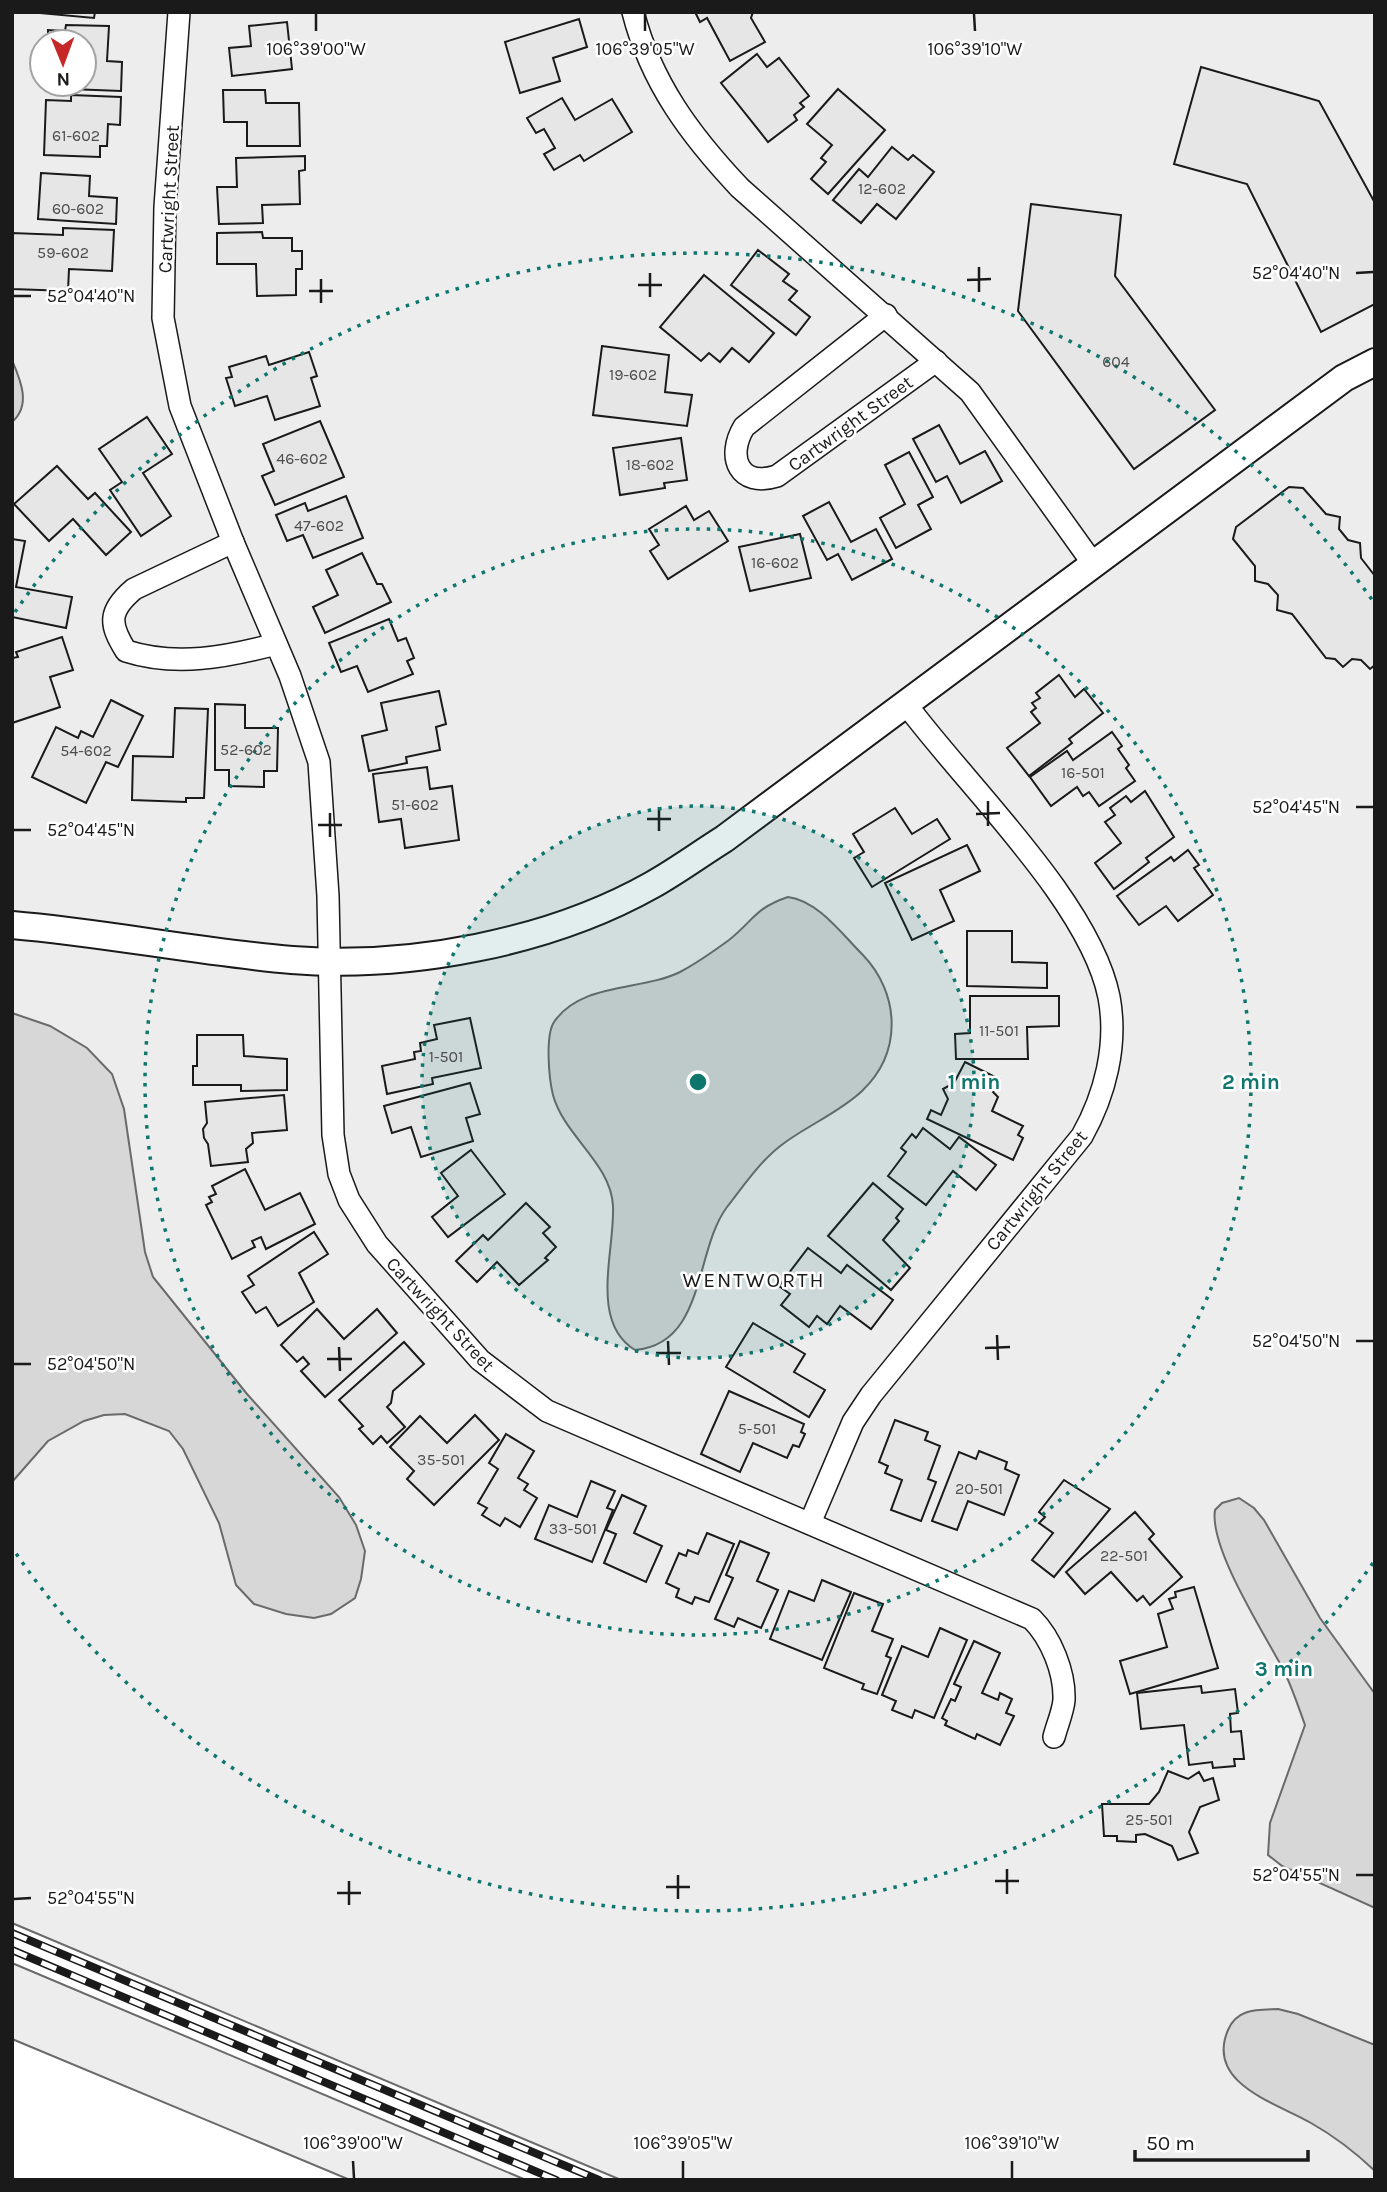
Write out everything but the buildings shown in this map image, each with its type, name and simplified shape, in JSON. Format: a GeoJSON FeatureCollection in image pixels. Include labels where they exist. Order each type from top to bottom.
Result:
{"type":"FeatureCollection","features":[{"type":"Feature","properties":{"kind":"street","name":"Cartwright Street"},"geometry":{"type":"LineString","coordinates":[[179,12],[165,208],[163,318],[180,406],[233,542],[290,676],[319,762],[328,896],[327,961],[333,1135],[339,1174],[361,1223],[480,1360],[547,1411],[1032,1619],[1042,1629],[1062,1680],[1064,1701],[1054,1737]]}},
{"type":"Feature","properties":{"kind":"street","name":"Cartwright Street"},"geometry":{"type":"LineString","coordinates":[[633,12],[639,36],[658,83],[705,151],[740,188],[970,392],[1094,565]]}},
{"type":"Feature","properties":{"kind":"street","name":"Cartwright Street"},"geometry":{"type":"LineString","coordinates":[[886,315],[744,427],[736,440],[734,453],[739,468],[749,476],[764,480],[777,476],[936,361]]}},
{"type":"Feature","properties":{"kind":"street"},"geometry":{"type":"LineString","coordinates":[[12,925],[327,961],[379,961],[428,956],[517,938],[577,918],[651,886],[724,839],[1344,378],[1375,362]]}},
{"type":"Feature","properties":{"kind":"street"},"geometry":{"type":"LineString","coordinates":[[233,542],[134,589],[120,601],[113,613],[114,633],[126,651],[146,657],[204,659],[276,644]]}},
{"type":"Feature","properties":{"kind":"street","name":"Cartwright Street"},"geometry":{"type":"LineString","coordinates":[[810,1523],[853,1422],[871,1395],[1082,1136],[1102,1092],[1109,1057],[1110,999],[1093,948],[1026,851],[906,704]]}},
{"type":"Feature","properties":{"kind":"shaded area"},"geometry":{"type":"Polygon","coordinates":[[[12,12],[1375,12],[1375,2180],[621,2180],[12,1923],[12,12]]]}},
{"type":"Feature","properties":{"kind":"shaded area"},"geometry":{"type":"Polygon","coordinates":[[[12,360],[21,383],[23,400],[22,408],[12,422],[12,360]]]}},
{"type":"Feature","properties":{"kind":"shaded area"},"geometry":{"type":"Polygon","coordinates":[[[788,897],[819,911],[875,969],[890,1004],[892,1023],[885,1059],[875,1076],[854,1098],[787,1141],[754,1172],[716,1226],[687,1314],[675,1331],[658,1344],[635,1350],[621,1338],[612,1322],[608,1304],[613,1224],[610,1191],[596,1163],[567,1124],[553,1095],[549,1058],[551,1028],[566,1009],[580,1000],[680,972],[729,940],[761,910],[788,897]]]}},
{"type":"Feature","properties":{"kind":"shaded area"},"geometry":{"type":"Polygon","coordinates":[[[12,1013],[50,1026],[87,1048],[112,1074],[124,1109],[145,1252],[153,1277],[247,1394],[339,1497],[356,1525],[365,1551],[361,1579],[355,1598],[331,1614],[314,1618],[286,1614],[254,1604],[236,1585],[219,1523],[183,1449],[169,1431],[125,1414],[104,1415],[84,1421],[48,1441],[12,1482],[12,1013]]]}},
{"type":"Feature","properties":{"kind":"shaded area"},"geometry":{"type":"Polygon","coordinates":[[[1239,1498],[1254,1508],[1264,1520],[1320,1618],[1375,1694],[1375,1908],[1282,1866],[1268,1855],[1270,1823],[1305,1725],[1286,1676],[1220,1546],[1215,1526],[1215,1510],[1222,1503],[1239,1498]]]}},
{"type":"Feature","properties":{"kind":"shaded area"},"geometry":{"type":"Polygon","coordinates":[[[12,1963],[526,2180],[350,2180],[12,2039],[12,1963]]]}},
{"type":"Feature","properties":{"kind":"shaded area"},"geometry":{"type":"Polygon","coordinates":[[[1278,2009],[1298,2014],[1375,2045],[1375,2171],[1328,2133],[1248,2089],[1235,2078],[1226,2064],[1224,2049],[1232,2023],[1249,2012],[1278,2009]]]}},
{"type":"Feature","properties":{"kind":"railway"},"geometry":{"type":"LineString","coordinates":[[12,1933],[599,2180]]}},
{"type":"Feature","properties":{"kind":"railway"},"geometry":{"type":"LineString","coordinates":[[12,1950],[556,2180]]}},
{"type":"Feature","properties":{"kind":"district","name":"WENTWORTH"},"geometry":{"type":"Point","coordinates":[754,1280]}}]}
